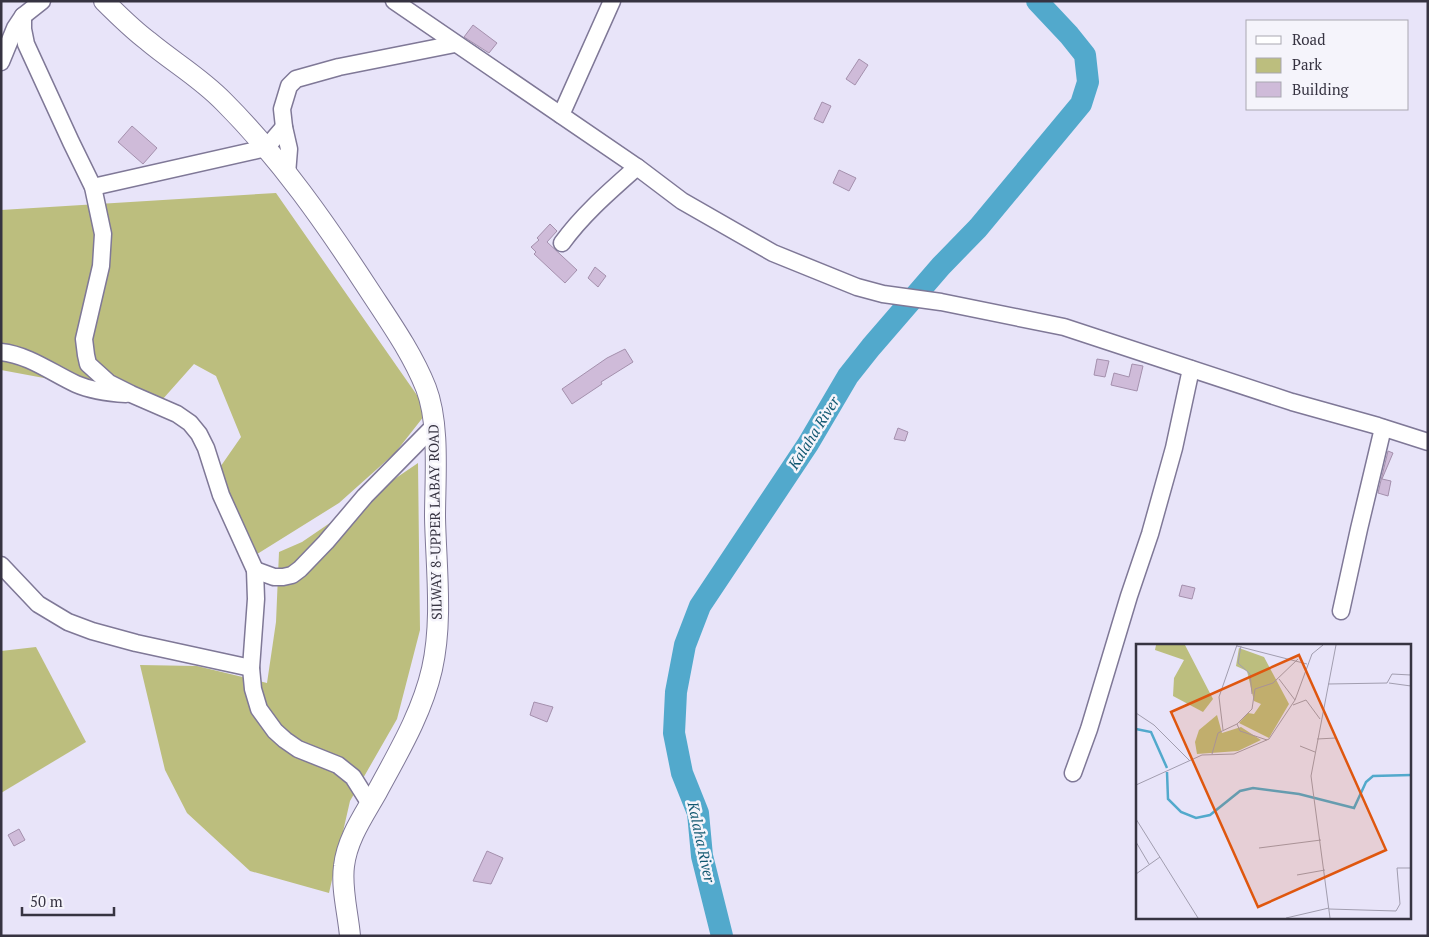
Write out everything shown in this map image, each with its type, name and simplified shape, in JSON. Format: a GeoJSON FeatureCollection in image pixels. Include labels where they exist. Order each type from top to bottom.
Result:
{"type":"FeatureCollection","features":[{"type":"Feature","properties":{"kind":"main road","name":"SILWAY 8-UPPER LABAY ROAD"},"geometry":{"type":"LineString","coordinates":[[104,1],[148,41],[198,78],[224,102],[266,148],[354,266],[402,339],[427,390],[434,426],[437,625],[432,667],[424,696],[404,744],[354,833],[348,849],[344,866],[344,882],[350,936]]}},
{"type":"Feature","properties":{"kind":"street"},"geometry":{"type":"LineString","coordinates":[[1,62],[15,28],[23,16],[42,1]]}},
{"type":"Feature","properties":{"kind":"street"},"geometry":{"type":"LineString","coordinates":[[394,1],[636,167],[682,201],[772,253],[857,287],[883,294],[941,302],[1064,327],[1292,402],[1428,442]]}},
{"type":"Feature","properties":{"kind":"street"},"geometry":{"type":"LineString","coordinates":[[561,115],[612,1]]}},
{"type":"Feature","properties":{"kind":"street"},"geometry":{"type":"LineString","coordinates":[[23,16],[26,44],[93,187],[103,234],[100,266],[84,339],[88,364],[109,382],[130,394],[177,414],[190,423],[200,434],[221,494],[255,570],[256,599],[251,668],[253,689],[259,709],[275,731],[285,740],[298,748],[338,765],[353,777],[370,804]]}},
{"type":"Feature","properties":{"kind":"street"},"geometry":{"type":"LineString","coordinates":[[287,174],[289,149],[282,109],[289,86],[296,79],[340,67],[455,44]]}},
{"type":"Feature","properties":{"kind":"street"},"geometry":{"type":"LineString","coordinates":[[93,187],[266,148],[284,127]]}},
{"type":"Feature","properties":{"kind":"street"},"geometry":{"type":"LineString","coordinates":[[562,243],[574,226],[596,203],[636,167]]}},
{"type":"Feature","properties":{"kind":"street"},"geometry":{"type":"LineString","coordinates":[[1,352],[8,352],[34,362],[77,385],[102,392],[130,394]]}},
{"type":"Feature","properties":{"kind":"street"},"geometry":{"type":"LineString","coordinates":[[1073,773],[1089,729],[1129,596],[1150,534],[1174,448],[1191,369]]}},
{"type":"Feature","properties":{"kind":"street"},"geometry":{"type":"LineString","coordinates":[[255,570],[274,577],[283,577],[292,575],[300,569],[365,496],[434,426]]}},
{"type":"Feature","properties":{"kind":"street"},"geometry":{"type":"LineString","coordinates":[[1341,611],[1383,428]]}},
{"type":"Feature","properties":{"kind":"street"},"geometry":{"type":"LineString","coordinates":[[1,565],[38,604],[68,622],[92,631],[136,643],[251,668]]}},
{"type":"Feature","properties":{"kind":"green space"},"geometry":{"type":"Polygon","coordinates":[[[276,193],[428,411],[395,453],[339,503],[254,556],[216,473],[241,437],[216,376],[194,364],[162,400],[1,370],[1,210],[276,193]]]}},
{"type":"Feature","properties":{"kind":"green space"},"geometry":{"type":"Polygon","coordinates":[[[418,463],[420,630],[397,719],[350,801],[329,893],[250,871],[187,813],[165,770],[140,665],[197,666],[267,683],[276,622],[279,552],[302,542],[418,463]]]}},
{"type":"Feature","properties":{"kind":"green space"},"geometry":{"type":"Polygon","coordinates":[[[36,647],[86,742],[1,793],[1,651],[36,647]]]}},
{"type":"Feature","properties":{"kind":"building"},"geometry":{"type":"Polygon","coordinates":[[[473,25],[497,43],[489,53],[464,37],[473,25]]]}},
{"type":"Feature","properties":{"kind":"building"},"geometry":{"type":"Polygon","coordinates":[[[859,59],[868,65],[855,85],[846,79],[859,59]]]}},
{"type":"Feature","properties":{"kind":"building"},"geometry":{"type":"Polygon","coordinates":[[[822,102],[831,106],[823,123],[814,119],[822,102]]]}},
{"type":"Feature","properties":{"kind":"building"},"geometry":{"type":"Polygon","coordinates":[[[132,126],[157,148],[143,164],[118,142],[132,126]]]}},
{"type":"Feature","properties":{"kind":"building"},"geometry":{"type":"Polygon","coordinates":[[[839,170],[856,178],[849,191],[833,183],[839,170]]]}},
{"type":"Feature","properties":{"kind":"building"},"geometry":{"type":"Polygon","coordinates":[[[550,224],[557,231],[547,242],[577,270],[565,283],[534,254],[536,252],[531,247],[539,240],[537,238],[550,224]]]}},
{"type":"Feature","properties":{"kind":"building"},"geometry":{"type":"Polygon","coordinates":[[[595,267],[606,276],[598,287],[588,278],[595,267]]]}},
{"type":"Feature","properties":{"kind":"building"},"geometry":{"type":"Polygon","coordinates":[[[625,349],[633,362],[601,382],[602,384],[572,404],[562,389],[607,358],[625,349]]]}},
{"type":"Feature","properties":{"kind":"building"},"geometry":{"type":"Polygon","coordinates":[[[1097,359],[1109,361],[1105,377],[1094,375],[1097,359]]]}},
{"type":"Feature","properties":{"kind":"building"},"geometry":{"type":"Polygon","coordinates":[[[1132,364],[1143,366],[1137,391],[1111,385],[1114,373],[1129,377],[1132,364]]]}},
{"type":"Feature","properties":{"kind":"building"},"geometry":{"type":"Polygon","coordinates":[[[898,428],[908,432],[905,441],[894,439],[898,428]]]}},
{"type":"Feature","properties":{"kind":"building"},"geometry":{"type":"Polygon","coordinates":[[[1388,451],[1393,453],[1382,479],[1391,481],[1388,496],[1378,493],[1388,451]]]}},
{"type":"Feature","properties":{"kind":"building"},"geometry":{"type":"Polygon","coordinates":[[[1182,585],[1195,588],[1192,599],[1179,596],[1182,585]]]}},
{"type":"Feature","properties":{"kind":"building"},"geometry":{"type":"Polygon","coordinates":[[[534,702],[553,707],[547,722],[530,715],[534,702]]]}},
{"type":"Feature","properties":{"kind":"building"},"geometry":{"type":"Polygon","coordinates":[[[19,829],[25,840],[14,846],[8,835],[19,829]]]}},
{"type":"Feature","properties":{"kind":"building"},"geometry":{"type":"Polygon","coordinates":[[[487,851],[503,858],[491,884],[473,881],[487,851]]]}},
{"type":"Feature","properties":{"kind":"waterway","name":"Kalaha River"},"geometry":{"type":"LineString","coordinates":[[722,936],[702,856],[698,813],[682,773],[674,733],[676,692],[685,645],[700,606],[808,444],[848,376],[941,266],[978,228],[1081,104],[1088,82],[1085,55],[1037,1]]}}]}
